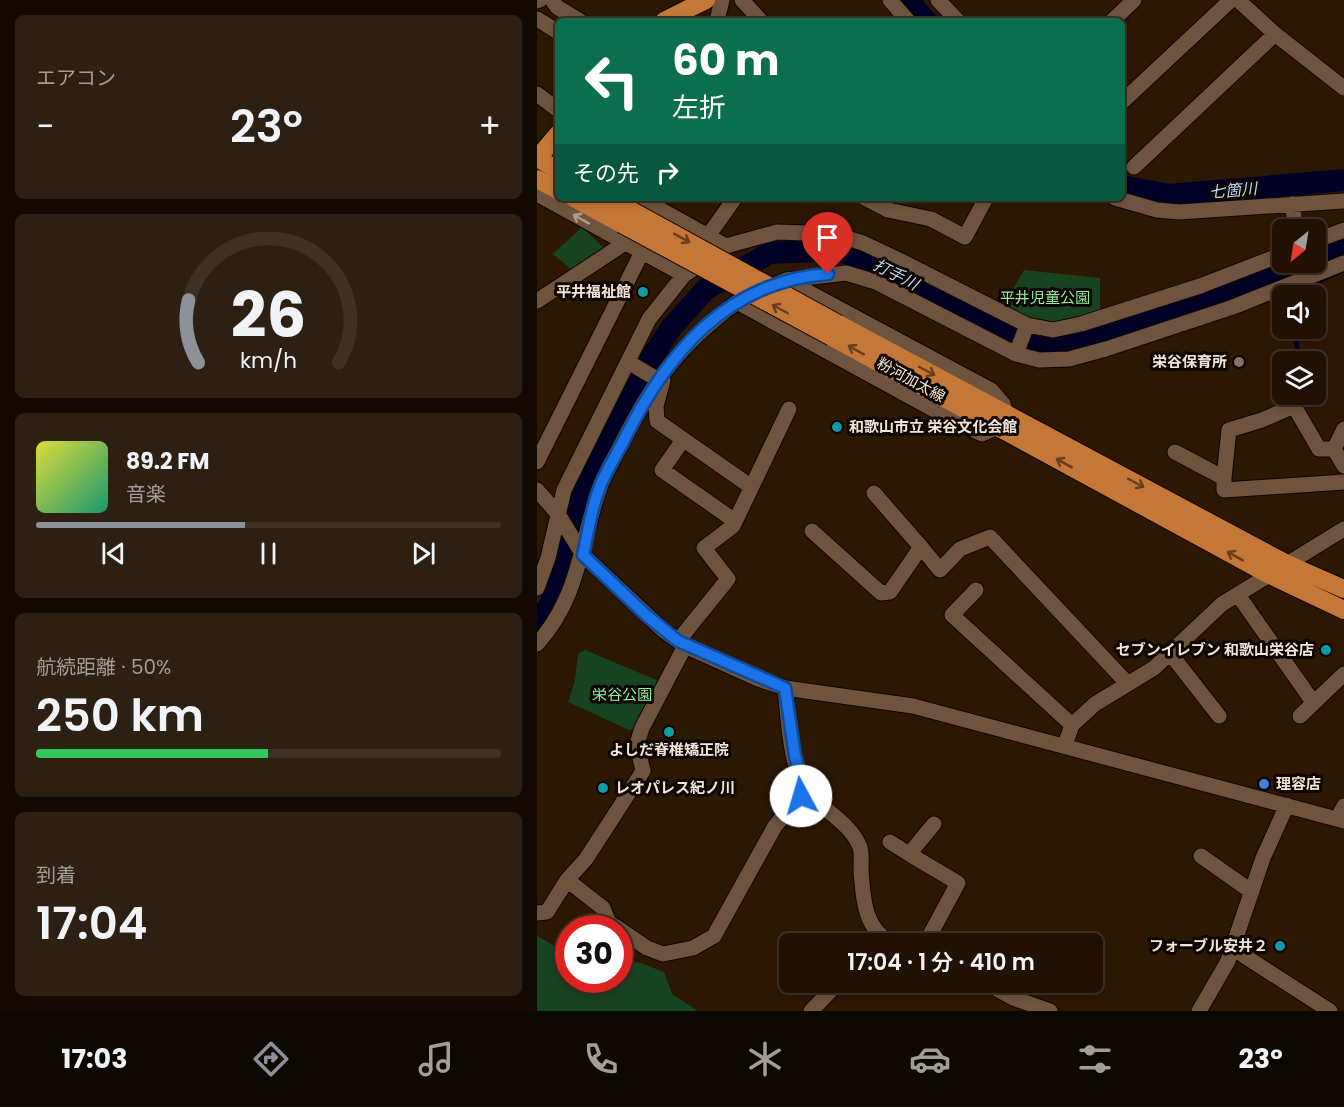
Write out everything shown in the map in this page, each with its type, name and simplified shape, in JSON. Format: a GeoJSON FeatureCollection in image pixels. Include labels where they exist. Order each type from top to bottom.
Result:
{"type":"FeatureCollection","features":[{"type":"Feature","properties":{"kind":"main road"},"geometry":{"type":"LineString","coordinates":[[670,18],[706,0]]}},
{"type":"Feature","properties":{"kind":"main road"},"geometry":{"type":"LineString","coordinates":[[546,152],[555,166]]}},
{"type":"Feature","properties":{"kind":"main road"},"geometry":{"type":"LineString","coordinates":[[537,179],[555,188]]}},
{"type":"Feature","properties":{"kind":"main road","name":"粉河加太線"},"geometry":{"type":"LineString","coordinates":[[598,201],[638,206]]}},
{"type":"Feature","properties":{"kind":"main road","name":"粉河加太線"},"geometry":{"type":"LineString","coordinates":[[619,201],[638,206],[835,330],[1002,420],[1287,564],[1344,589]]}},
{"type":"Feature","properties":{"kind":"main road","name":"粉河加太線"},"geometry":{"type":"LineString","coordinates":[[1002,420],[1268,574],[1344,610]]}},
{"type":"Feature","properties":{"kind":"street"},"geometry":{"type":"LineString","coordinates":[[718,18],[722,0]]}},
{"type":"Feature","properties":{"kind":"street"},"geometry":{"type":"LineString","coordinates":[[742,0],[758,18]]}},
{"type":"Feature","properties":{"kind":"street"},"geometry":{"type":"LineString","coordinates":[[890,0],[905,18]]}},
{"type":"Feature","properties":{"kind":"street"},"geometry":{"type":"LineString","coordinates":[[938,0],[955,18]]}},
{"type":"Feature","properties":{"kind":"street"},"geometry":{"type":"LineString","coordinates":[[1115,18],[1134,0]]}},
{"type":"Feature","properties":{"kind":"street"},"geometry":{"type":"LineString","coordinates":[[1125,99],[1231,0]]}},
{"type":"Feature","properties":{"kind":"street"},"geometry":{"type":"LineString","coordinates":[[1238,0],[1275,34],[1344,88]]}},
{"type":"Feature","properties":{"kind":"street"},"geometry":{"type":"LineString","coordinates":[[557,2],[576,18]]}},
{"type":"Feature","properties":{"kind":"street"},"geometry":{"type":"LineString","coordinates":[[538,22],[555,30]]}},
{"type":"Feature","properties":{"kind":"street"},"geometry":{"type":"LineString","coordinates":[[1134,167],[1275,34]]}},
{"type":"Feature","properties":{"kind":"street"},"geometry":{"type":"LineString","coordinates":[[537,94],[555,108]]}},
{"type":"Feature","properties":{"kind":"street"},"geometry":{"type":"LineString","coordinates":[[537,194],[684,275]]}},
{"type":"Feature","properties":{"kind":"street"},"geometry":{"type":"LineString","coordinates":[[708,236],[733,201]]}},
{"type":"Feature","properties":{"kind":"street"},"geometry":{"type":"LineString","coordinates":[[871,201],[888,210],[931,219],[965,237],[984,201]]}},
{"type":"Feature","properties":{"kind":"street"},"geometry":{"type":"LineString","coordinates":[[1125,201],[1157,210],[1179,212],[1344,201]]}},
{"type":"Feature","properties":{"kind":"street"},"geometry":{"type":"LineString","coordinates":[[1292,204],[1294,219]]}},
{"type":"Feature","properties":{"kind":"street"},"geometry":{"type":"LineString","coordinates":[[537,462],[634,248],[638,206],[726,246]]}},
{"type":"Feature","properties":{"kind":"street"},"geometry":{"type":"LineString","coordinates":[[1326,237],[1344,230]]}},
{"type":"Feature","properties":{"kind":"street"},"geometry":{"type":"LineString","coordinates":[[537,588],[559,516],[564,490],[659,303],[684,275],[726,246],[777,232],[834,234],[863,243],[899,260],[1026,327],[1053,330],[1081,324],[1200,286],[1272,258]]}},
{"type":"Feature","properties":{"kind":"street"},"geometry":{"type":"LineString","coordinates":[[537,301],[634,248]]}},
{"type":"Feature","properties":{"kind":"street"},"geometry":{"type":"LineString","coordinates":[[537,644],[550,630],[565,603],[599,488],[657,375],[703,327],[737,302],[786,280],[846,273],[876,282],[1039,360],[1069,359],[1223,311],[1344,263]]}},
{"type":"Feature","properties":{"kind":"street"},"geometry":{"type":"LineString","coordinates":[[737,302],[982,434],[1002,420],[991,390],[786,280]]}},
{"type":"Feature","properties":{"kind":"street"},"geometry":{"type":"LineString","coordinates":[[1017,351],[1026,327]]}},
{"type":"Feature","properties":{"kind":"street"},"geometry":{"type":"LineString","coordinates":[[630,364],[657,375]]}},
{"type":"Feature","properties":{"kind":"street"},"geometry":{"type":"LineString","coordinates":[[657,375],[655,416],[657,421],[750,486]]}},
{"type":"Feature","properties":{"kind":"street"},"geometry":{"type":"LineString","coordinates":[[1334,449],[1319,449],[1294,406],[1262,420],[1229,430],[1224,490],[1285,488],[1344,482]]}},
{"type":"Feature","properties":{"kind":"street"},"geometry":{"type":"LineString","coordinates":[[537,913],[547,912],[567,879],[587,859],[643,771],[637,744],[642,728],[682,644],[728,579],[704,549],[735,521],[789,409]]}},
{"type":"Feature","properties":{"kind":"street"},"geometry":{"type":"LineString","coordinates":[[1334,449],[1344,429]]}},
{"type":"Feature","properties":{"kind":"street"},"geometry":{"type":"LineString","coordinates":[[683,440],[663,470],[735,521]]}},
{"type":"Feature","properties":{"kind":"street"},"geometry":{"type":"LineString","coordinates":[[1334,449],[1344,466]]}},
{"type":"Feature","properties":{"kind":"street"},"geometry":{"type":"LineString","coordinates":[[1175,452],[1224,478]]}},
{"type":"Feature","properties":{"kind":"street"},"geometry":{"type":"LineString","coordinates":[[537,490],[559,516],[580,550],[646,615],[682,644],[785,688],[913,706],[1287,806],[1342,815]]}},
{"type":"Feature","properties":{"kind":"street"},"geometry":{"type":"LineString","coordinates":[[874,493],[940,570],[960,549],[990,537],[1128,684]]}},
{"type":"Feature","properties":{"kind":"street"},"geometry":{"type":"LineString","coordinates":[[1065,745],[1072,725],[1095,704],[1154,668],[1222,604],[1344,529]]}},
{"type":"Feature","properties":{"kind":"street"},"geometry":{"type":"LineString","coordinates":[[812,531],[881,593],[890,592],[921,547]]}},
{"type":"Feature","properties":{"kind":"street"},"geometry":{"type":"LineString","coordinates":[[976,590],[952,615],[1072,725]]}},
{"type":"Feature","properties":{"kind":"street"},"geometry":{"type":"LineString","coordinates":[[1238,595],[1313,702]]}},
{"type":"Feature","properties":{"kind":"street"},"geometry":{"type":"LineString","coordinates":[[1169,652],[1219,716]]}},
{"type":"Feature","properties":{"kind":"street"},"geometry":{"type":"LineString","coordinates":[[1300,716],[1344,674]]}},
{"type":"Feature","properties":{"kind":"street"},"geometry":{"type":"LineString","coordinates":[[633,938],[647,948],[663,954],[693,948],[714,936],[775,826],[801,796],[802,783],[795,756],[785,688]]}},
{"type":"Feature","properties":{"kind":"street"},"geometry":{"type":"LineString","coordinates":[[802,783],[852,833],[860,848],[863,902],[879,933]]}},
{"type":"Feature","properties":{"kind":"street"},"geometry":{"type":"LineString","coordinates":[[1199,1011],[1232,948],[1251,892],[1287,806]]}},
{"type":"Feature","properties":{"kind":"street"},"geometry":{"type":"LineString","coordinates":[[909,854],[934,824]]}},
{"type":"Feature","properties":{"kind":"street"},"geometry":{"type":"LineString","coordinates":[[890,842],[958,883],[931,933]]}},
{"type":"Feature","properties":{"kind":"street"},"geometry":{"type":"LineString","coordinates":[[1201,856],[1251,892]]}},
{"type":"Feature","properties":{"kind":"street"},"geometry":{"type":"LineString","coordinates":[[567,879],[603,908],[606,915]]}},
{"type":"Feature","properties":{"kind":"street"},"geometry":{"type":"LineString","coordinates":[[1232,948],[1330,1011]]}},
{"type":"Feature","properties":{"kind":"street"},"geometry":{"type":"LineString","coordinates":[[811,1011],[828,993]]}},
{"type":"Feature","properties":{"kind":"street"},"geometry":{"type":"LineString","coordinates":[[1005,993],[1050,1011]]}},
{"type":"Feature","properties":{"kind":"green space"},"geometry":{"type":"Polygon","coordinates":[[[582,227],[604,248],[572,270],[553,254],[582,227]]]}},
{"type":"Feature","properties":{"kind":"green space","name":"平井児童公園"},"geometry":{"type":"Polygon","coordinates":[[[1024,270],[1100,278],[1100,311],[1061,323],[1051,323],[1030,319],[1003,307],[1024,270]]]}},
{"type":"Feature","properties":{"kind":"green space","name":"栄谷公園"},"geometry":{"type":"Polygon","coordinates":[[[585,650],[661,682],[638,728],[629,730],[568,702],[575,680],[578,654],[585,650]]]}},
{"type":"Feature","properties":{"kind":"green space"},"geometry":{"type":"Polygon","coordinates":[[[537,936],[555,946],[555,993],[633,993],[633,963],[638,962],[664,972],[672,994],[698,1011],[537,1011],[537,936]]]}},
{"type":"Feature","properties":{"kind":"waterway","name":"七箇川"},"geometry":{"type":"LineString","coordinates":[[908,0],[923,18]]}},
{"type":"Feature","properties":{"kind":"waterway","name":"七箇川"},"geometry":{"type":"LineString","coordinates":[[1125,187],[1169,195],[1344,180]]}},
{"type":"Feature","properties":{"kind":"waterway","name":"打手川"},"geometry":{"type":"LineString","coordinates":[[1326,254],[1344,247]]}},
{"type":"Feature","properties":{"kind":"waterway","name":"打手川"},"geometry":{"type":"LineString","coordinates":[[537,622],[550,605],[583,495],[634,384],[671,328],[706,289],[770,253],[834,250],[873,261],[1016,336],[1056,345],[1172,314],[1276,273]]}},
{"type":"Feature","properties":{"kind":"waterway"},"geometry":{"type":"LineString","coordinates":[[1311,285],[1338,273]]}},
{"type":"Feature","properties":{"kind":"waterway"},"geometry":{"type":"LineString","coordinates":[[1296,339],[1298,350],[1296,351]]}},
{"type":"Feature","properties":{"kind":"place","name":"平井福祉館"},"geometry":{"type":"Point","coordinates":[643,292]}},
{"type":"Feature","properties":{"kind":"place","name":"栄谷保育所"},"geometry":{"type":"Point","coordinates":[1239,362]}},
{"type":"Feature","properties":{"kind":"place","name":"和歌山市立 栄谷文化会館"},"geometry":{"type":"Point","coordinates":[837,427]}},
{"type":"Feature","properties":{"kind":"place","name":"セブンイレブン 和歌山栄谷店"},"geometry":{"type":"Point","coordinates":[1326,650]}},
{"type":"Feature","properties":{"kind":"place","name":"よしだ脊椎矯正院"},"geometry":{"type":"Point","coordinates":[669,732]}},
{"type":"Feature","properties":{"kind":"place","name":"理容店"},"geometry":{"type":"Point","coordinates":[1264,784]}},
{"type":"Feature","properties":{"kind":"place","name":"レオパレス紀ノ川"},"geometry":{"type":"Point","coordinates":[603,788]}},
{"type":"Feature","properties":{"kind":"place","name":"フォーブル安井２"},"geometry":{"type":"Point","coordinates":[1280,946]}},
{"type":"Feature","properties":{"kind":"route"},"geometry":{"type":"LineString","coordinates":[[801,796],[802,783],[795,756],[785,688],[758,679],[685,646],[646,615],[583,555],[599,488],[657,380],[679,350],[703,327],[737,302],[786,280],[828,274]]}}]}
